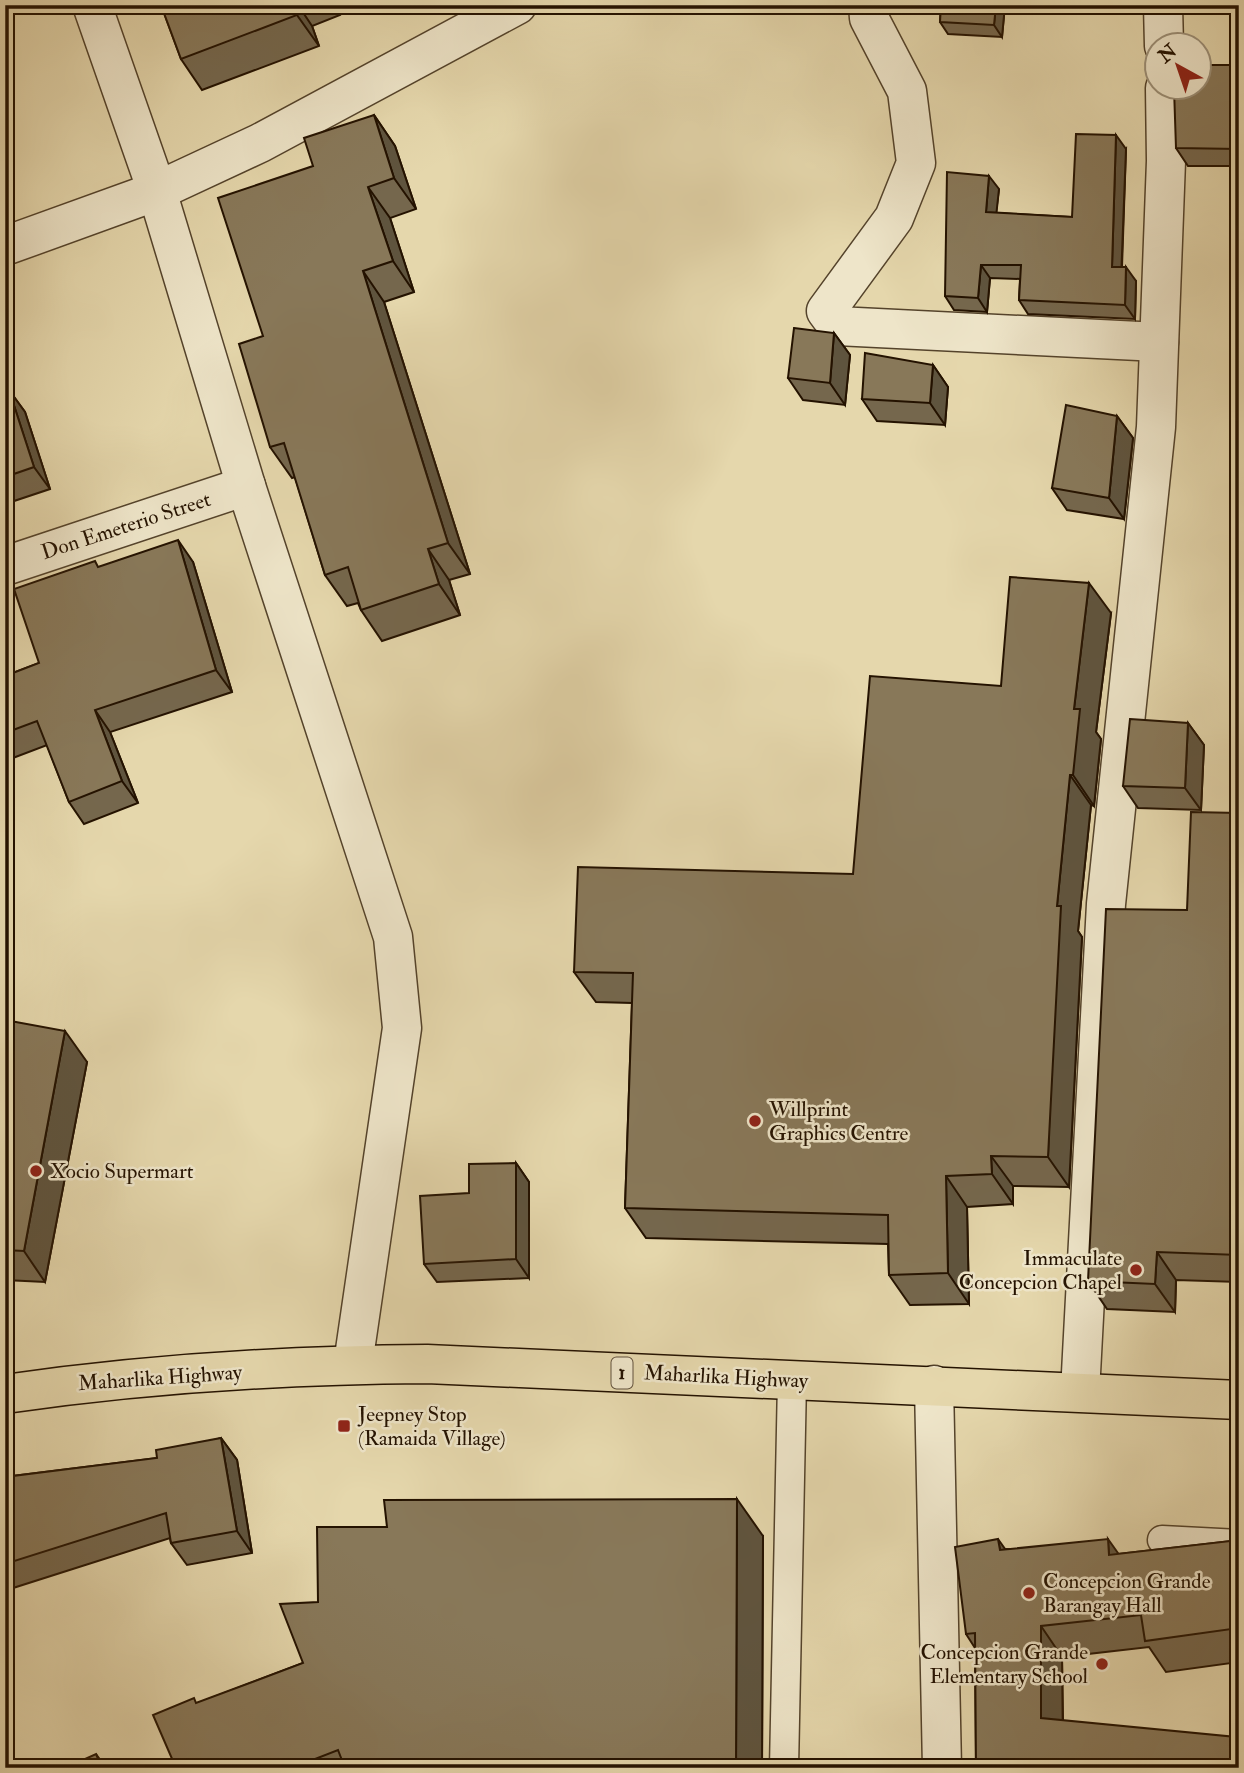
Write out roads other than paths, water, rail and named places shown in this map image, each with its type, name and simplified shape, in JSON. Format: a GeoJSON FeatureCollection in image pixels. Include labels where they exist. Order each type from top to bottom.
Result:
{"type":"FeatureCollection","features":[{"type":"Feature","properties":{"kind":"main road","name":"Maharlika Highway"},"geometry":{"type":"LineString","coordinates":[[5,1394],[74,1384],[354,1364],[426,1364],[1239,1400]]}},
{"type":"Feature","properties":{"kind":"street"},"geometry":{"type":"LineString","coordinates":[[92,5],[157,191],[246,486],[393,937],[402,1028],[354,1364]]}},
{"type":"Feature","properties":{"kind":"street"},"geometry":{"type":"LineString","coordinates":[[5,246],[157,191],[260,143],[517,5]]}},
{"type":"Feature","properties":{"kind":"street"},"geometry":{"type":"LineString","coordinates":[[868,5],[869,18],[907,91],[916,163],[894,218],[826,311],[837,326],[1159,342]]}},
{"type":"Feature","properties":{"kind":"street"},"geometry":{"type":"LineString","coordinates":[[1163,5],[1164,32]]}},
{"type":"Feature","properties":{"kind":"street"},"geometry":{"type":"LineString","coordinates":[[1080,1392],[1106,904],[1156,427],[1166,161],[1165,102]]}},
{"type":"Feature","properties":{"kind":"street","name":"Don Emeterio Street"},"geometry":{"type":"LineString","coordinates":[[5,566],[246,486]]}},
{"type":"Feature","properties":{"kind":"street"},"geometry":{"type":"LineString","coordinates":[[934,1385],[942,1768]]}},
{"type":"Feature","properties":{"kind":"lane"},"geometry":{"type":"LineString","coordinates":[[784,1768],[792,1381]]}},
{"type":"Feature","properties":{"kind":"lane"},"geometry":{"type":"LineString","coordinates":[[1162,1540],[1239,1544]]}},
{"type":"Feature","properties":{"kind":"place","name":"Willprint Graphics Centre"},"geometry":{"type":"Point","coordinates":[755,1121]}},
{"type":"Feature","properties":{"kind":"place","name":"Xocio Supermart"},"geometry":{"type":"Point","coordinates":[36,1171]}},
{"type":"Feature","properties":{"kind":"place","name":"Immaculate Concepcion Chapel"},"geometry":{"type":"Point","coordinates":[1136,1270]}},
{"type":"Feature","properties":{"kind":"place","name":"Jeepney Stop (Ramaida Village)"},"geometry":{"type":"Point","coordinates":[344,1426]}},
{"type":"Feature","properties":{"kind":"place","name":"Concepcion Grande Barangay Hall"},"geometry":{"type":"Point","coordinates":[1029,1593]}},
{"type":"Feature","properties":{"kind":"place","name":"Concepcion Grande Elementary School"},"geometry":{"type":"Point","coordinates":[1102,1664]}}]}
